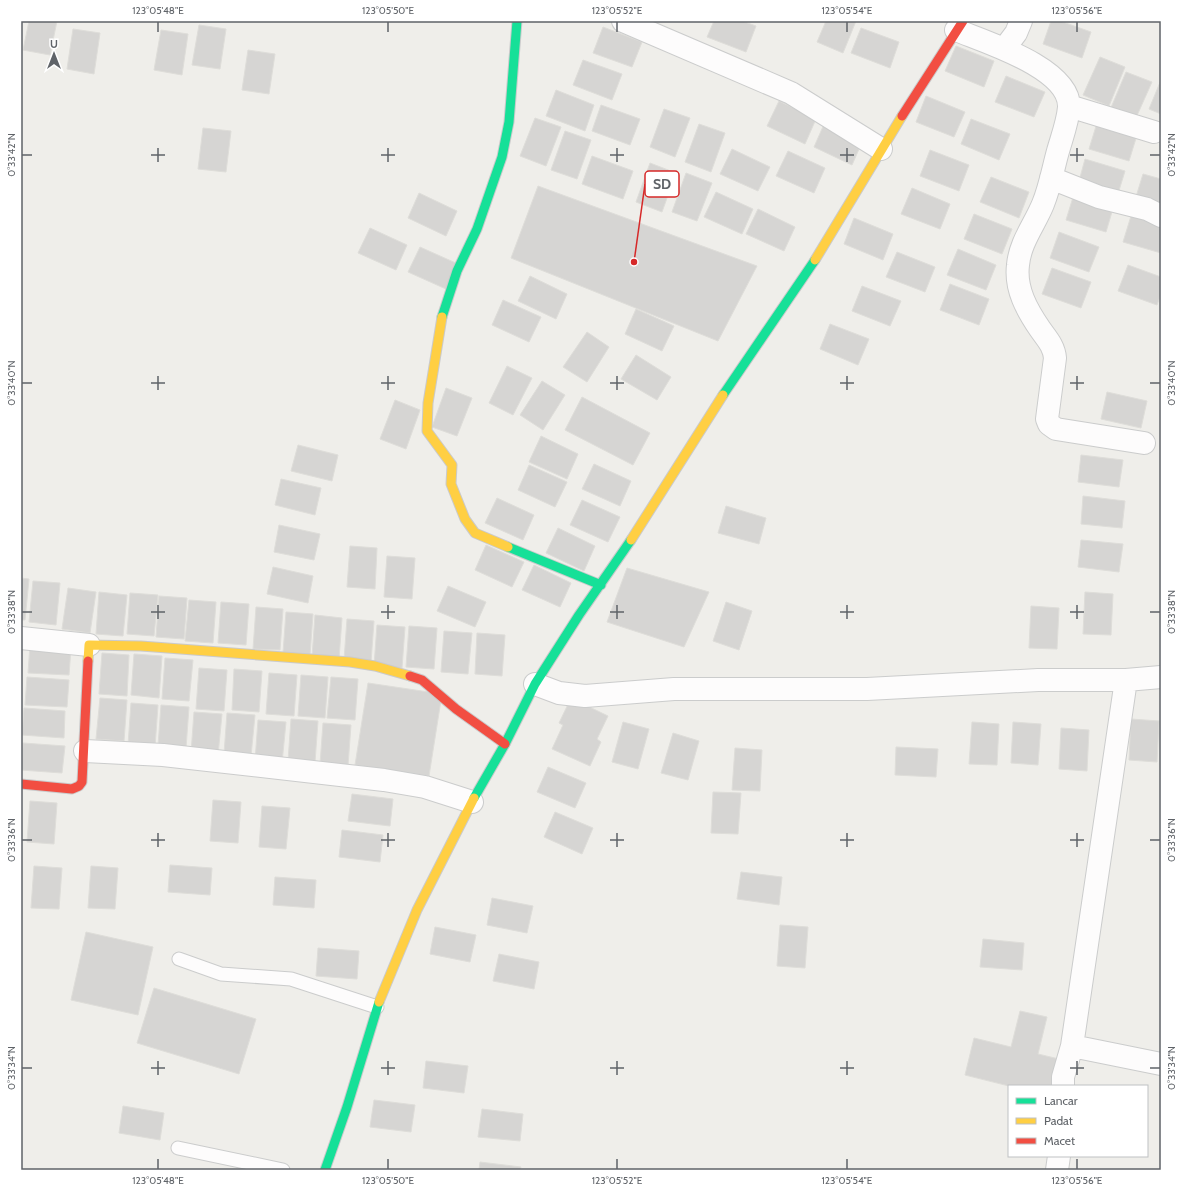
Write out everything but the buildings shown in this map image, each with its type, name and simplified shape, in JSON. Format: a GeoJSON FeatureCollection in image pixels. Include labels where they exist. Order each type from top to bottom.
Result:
{"type":"FeatureCollection","features":[{"type":"Feature","properties":{"kind":"street"},"geometry":{"type":"LineString","coordinates":[[517,21],[509,122],[502,157],[478,229],[457,271],[443,313],[428,403],[427,431],[452,465],[451,484],[465,519],[475,532],[601,585]]}},
{"type":"Feature","properties":{"kind":"street"},"geometry":{"type":"LineString","coordinates":[[623,21],[791,93],[881,149]]}},
{"type":"Feature","properties":{"kind":"street"},"geometry":{"type":"LineString","coordinates":[[1004,49],[1016,33],[1021,21]]}},
{"type":"Feature","properties":{"kind":"street"},"geometry":{"type":"LineString","coordinates":[[325,1170],[347,1107],[377,1007],[417,910],[472,802],[505,744],[535,684],[579,615],[601,585],[648,514],[706,421],[822,249],[881,149],[959,26],[1038,66],[1052,75],[1063,90],[1069,106],[1048,191],[1036,222],[1021,250],[1018,266],[1018,279],[1028,311],[1054,349],[1055,358],[1047,419],[1049,424],[1056,430],[1144,443]]}},
{"type":"Feature","properties":{"kind":"street"},"geometry":{"type":"LineString","coordinates":[[1069,106],[1154,132]]}},
{"type":"Feature","properties":{"kind":"street"},"geometry":{"type":"LineString","coordinates":[[1051,178],[1099,197],[1147,209],[1161,216]]}},
{"type":"Feature","properties":{"kind":"street"},"geometry":{"type":"LineString","coordinates":[[21,638],[89,645],[141,646],[350,662],[374,666],[422,680],[456,709],[505,744]]}},
{"type":"Feature","properties":{"kind":"street"},"geometry":{"type":"LineString","coordinates":[[21,784],[72,789],[79,786],[84,777],[89,645]]}},
{"type":"Feature","properties":{"kind":"street"},"geometry":{"type":"LineString","coordinates":[[535,684],[559,693],[585,696],[674,689],[867,689],[1038,680],[1126,680],[1161,677]]}},
{"type":"Feature","properties":{"kind":"street"},"geometry":{"type":"LineString","coordinates":[[1063,1085],[1063,1077],[1072,1046],[1126,680]]}},
{"type":"Feature","properties":{"kind":"street"},"geometry":{"type":"LineString","coordinates":[[85,751],[163,756],[384,780],[424,787],[472,802]]}},
{"type":"Feature","properties":{"kind":"street"},"geometry":{"type":"LineString","coordinates":[[1072,1046],[1161,1064]]}},
{"type":"Feature","properties":{"kind":"street"},"geometry":{"type":"LineString","coordinates":[[1057,1170],[1059,1157]]}},
{"type":"Feature","properties":{"kind":"lane"},"geometry":{"type":"LineString","coordinates":[[179,959],[221,974],[291,979],[377,1007]]}},
{"type":"Feature","properties":{"kind":"lane"},"geometry":{"type":"LineString","coordinates":[[178,1148],[283,1170]]}},
{"type":"Feature","properties":{"kind":"traffic: fast"},"geometry":{"type":"LineString","coordinates":[[442,317],[457,271],[477,229],[502,157],[509,122],[517,21]]}},
{"type":"Feature","properties":{"kind":"traffic: fast"},"geometry":{"type":"LineString","coordinates":[[723,395],[815,260]]}},
{"type":"Feature","properties":{"kind":"traffic: fast"},"geometry":{"type":"LineString","coordinates":[[474,798],[505,744],[535,684],[579,615],[631,540]]}},
{"type":"Feature","properties":{"kind":"traffic: fast"},"geometry":{"type":"LineString","coordinates":[[508,547],[601,585]]}},
{"type":"Feature","properties":{"kind":"traffic: fast"},"geometry":{"type":"LineString","coordinates":[[325,1170],[347,1107],[379,1002]]}},
{"type":"Feature","properties":{"kind":"traffic: slow"},"geometry":{"type":"LineString","coordinates":[[815,260],[902,116]]}},
{"type":"Feature","properties":{"kind":"traffic: slow"},"geometry":{"type":"LineString","coordinates":[[442,317],[428,403],[427,431],[452,465],[451,484],[465,519],[475,533],[508,547]]}},
{"type":"Feature","properties":{"kind":"traffic: slow"},"geometry":{"type":"LineString","coordinates":[[631,540],[723,395]]}},
{"type":"Feature","properties":{"kind":"traffic: slow"},"geometry":{"type":"LineString","coordinates":[[88,661],[89,645],[141,646],[350,662],[375,666],[410,676]]}},
{"type":"Feature","properties":{"kind":"traffic: slow"},"geometry":{"type":"LineString","coordinates":[[379,1002],[417,910],[474,798]]}},
{"type":"Feature","properties":{"kind":"traffic: jam"},"geometry":{"type":"LineString","coordinates":[[902,116],[963,21]]}},
{"type":"Feature","properties":{"kind":"traffic: jam"},"geometry":{"type":"LineString","coordinates":[[21,784],[72,789],[79,786],[82,782],[88,661]]}},
{"type":"Feature","properties":{"kind":"traffic: jam"},"geometry":{"type":"LineString","coordinates":[[410,676],[422,680],[456,709],[505,744]]}},
{"type":"Feature","properties":{"kind":"place","name":"SD"},"geometry":{"type":"Point","coordinates":[634,262]}}]}
